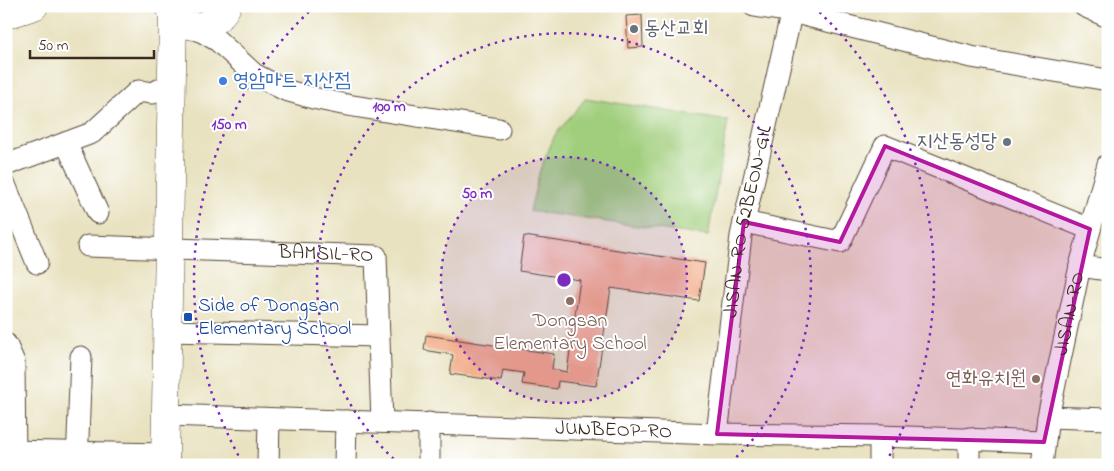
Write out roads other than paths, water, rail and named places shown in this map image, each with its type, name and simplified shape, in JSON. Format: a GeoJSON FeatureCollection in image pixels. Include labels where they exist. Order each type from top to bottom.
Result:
{"type":"FeatureCollection","features":[{"type":"Feature","properties":{"kind":"main road"},"geometry":{"type":"LineString","coordinates":[[6,15],[34,6]]}},
{"type":"Feature","properties":{"kind":"main road"},"geometry":{"type":"LineString","coordinates":[[165,460],[172,83],[179,16],[215,22],[227,6]]}},
{"type":"Feature","properties":{"kind":"street"},"geometry":{"type":"LineString","coordinates":[[754,6],[793,9],[971,57],[1108,80]]}},
{"type":"Feature","properties":{"kind":"street"},"geometry":{"type":"LineString","coordinates":[[1084,6],[1108,17]]}},
{"type":"Feature","properties":{"kind":"street","name":"JISAN-RO 52BEON-GIL"},"geometry":{"type":"LineString","coordinates":[[717,434],[744,222],[793,9]]}},
{"type":"Feature","properties":{"kind":"street"},"geometry":{"type":"LineString","coordinates":[[179,16],[218,41],[254,74],[285,90],[338,103],[499,129]]}},
{"type":"Feature","properties":{"kind":"street"},"geometry":{"type":"LineString","coordinates":[[6,165],[92,133],[138,91],[154,93],[172,83]]}},
{"type":"Feature","properties":{"kind":"street"},"geometry":{"type":"LineString","coordinates":[[66,143],[98,213]]}},
{"type":"Feature","properties":{"kind":"street"},"geometry":{"type":"LineString","coordinates":[[744,222],[840,242],[885,146],[1090,228]]}},
{"type":"Feature","properties":{"kind":"street","name":"JISAN-RO"},"geometry":{"type":"LineString","coordinates":[[1042,465],[1048,418],[1080,266],[1108,164]]}},
{"type":"Feature","properties":{"kind":"street"},"geometry":{"type":"LineString","coordinates":[[6,187],[37,263]]}},
{"type":"Feature","properties":{"kind":"street"},"geometry":{"type":"LineString","coordinates":[[88,246],[169,249]]}},
{"type":"Feature","properties":{"kind":"street","name":"BAMSIL-RO"},"geometry":{"type":"LineString","coordinates":[[169,249],[376,256],[382,422]]}},
{"type":"Feature","properties":{"kind":"street"},"geometry":{"type":"LineString","coordinates":[[1080,266],[1108,270]]}},
{"type":"Feature","properties":{"kind":"street"},"geometry":{"type":"LineString","coordinates":[[168,332],[379,336]]}},
{"type":"Feature","properties":{"kind":"street"},"geometry":{"type":"LineString","coordinates":[[6,344],[14,362],[12,456],[165,460]]}},
{"type":"Feature","properties":{"kind":"street"},"geometry":{"type":"LineString","coordinates":[[77,459],[82,356]]}},
{"type":"Feature","properties":{"kind":"street","name":"JUNBEOP-RO"},"geometry":{"type":"LineString","coordinates":[[166,415],[717,434],[969,438],[1044,442]]}},
{"type":"Feature","properties":{"kind":"street"},"geometry":{"type":"LineString","coordinates":[[1048,418],[1108,419]]}},
{"type":"Feature","properties":{"kind":"street"},"geometry":{"type":"LineString","coordinates":[[268,465],[269,419]]}},
{"type":"Feature","properties":{"kind":"street"},"geometry":{"type":"LineString","coordinates":[[345,465],[346,421]]}},
{"type":"Feature","properties":{"kind":"street"},"geometry":{"type":"LineString","coordinates":[[429,423],[429,465]]}},
{"type":"Feature","properties":{"kind":"street"},"geometry":{"type":"LineString","coordinates":[[880,436],[880,465]]}},
{"type":"Feature","properties":{"kind":"street"},"geometry":{"type":"LineString","coordinates":[[969,438],[969,465]]}},
{"type":"Feature","properties":{"kind":"place","name":"동산교회"},"geometry":{"type":"Point","coordinates":[634,29]}},
{"type":"Feature","properties":{"kind":"place","name":"영암마트 지산점"},"geometry":{"type":"Point","coordinates":[223,81]}},
{"type":"Feature","properties":{"kind":"place","name":"지산동성당"},"geometry":{"type":"Point","coordinates":[1007,142]}},
{"type":"Feature","properties":{"kind":"place","name":"Dongsan Elementary School"},"geometry":{"type":"Point","coordinates":[570,301]}},
{"type":"Feature","properties":{"kind":"place","name":"Side of Dongsan Elementary School"},"geometry":{"type":"Point","coordinates":[188,317]}},
{"type":"Feature","properties":{"kind":"place","name":"연화유치원"},"geometry":{"type":"Point","coordinates":[1036,379]}}]}
